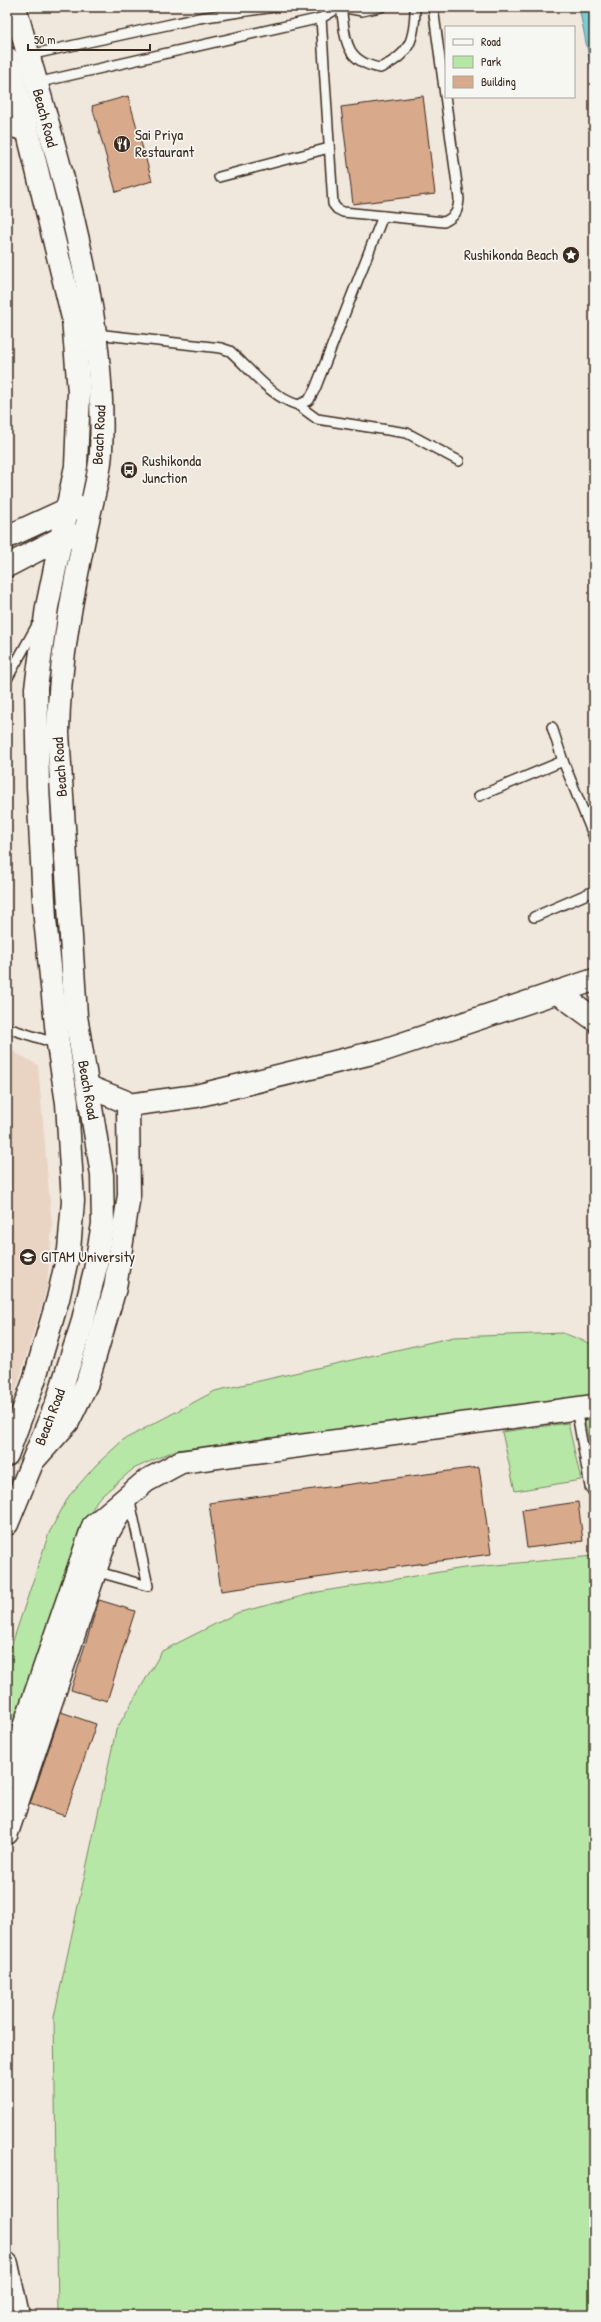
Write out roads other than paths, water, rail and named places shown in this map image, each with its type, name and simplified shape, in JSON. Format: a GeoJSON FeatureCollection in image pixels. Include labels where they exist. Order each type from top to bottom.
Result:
{"type":"FeatureCollection","features":[{"type":"Feature","properties":{"kind":"main road","name":"Beach Road"},"geometry":{"type":"LineString","coordinates":[[7,1524],[57,1402],[82,1324],[95,1270],[103,1224],[102,1175],[89,1087],[69,1043],[58,733],[58,688],[64,639],[101,452],[101,400],[96,334],[73,221],[29,55],[13,13]]}},
{"type":"Feature","properties":{"kind":"main road"},"geometry":{"type":"LineString","coordinates":[[7,58],[28,133],[73,318],[79,392],[76,466],[47,607],[36,688],[38,779],[45,919],[69,1043],[67,1103],[73,1194],[69,1250],[58,1299],[34,1381],[7,1455]]}},
{"type":"Feature","properties":{"kind":"main road"},"geometry":{"type":"LineString","coordinates":[[7,537],[68,509],[90,507]]}},
{"type":"Feature","properties":{"kind":"main road"},"geometry":{"type":"LineString","coordinates":[[7,566],[61,538],[85,534]]}},
{"type":"Feature","properties":{"kind":"main road"},"geometry":{"type":"LineString","coordinates":[[128,1105],[196,1096],[384,1050],[594,980]]}},
{"type":"Feature","properties":{"kind":"main road"},"geometry":{"type":"LineString","coordinates":[[557,992],[594,1019]]}},
{"type":"Feature","properties":{"kind":"main road"},"geometry":{"type":"LineString","coordinates":[[33,1461],[68,1422],[87,1383],[115,1288],[129,1195],[128,1105],[124,1101],[89,1087]]}},
{"type":"Feature","properties":{"kind":"main road"},"geometry":{"type":"LineString","coordinates":[[7,1776],[93,1526],[146,1481],[181,1462],[585,1407]]}},
{"type":"Feature","properties":{"kind":"main road"},"geometry":{"type":"LineString","coordinates":[[7,1833],[108,1534],[129,1496]]}},
{"type":"Feature","properties":{"kind":"main road"},"geometry":{"type":"LineString","coordinates":[[7,2264],[18,2315]]}},
{"type":"Feature","properties":{"kind":"street"},"geometry":{"type":"LineString","coordinates":[[7,126],[28,133]]}},
{"type":"Feature","properties":{"kind":"lane"},"geometry":{"type":"LineString","coordinates":[[29,55],[199,18],[275,7]]}},
{"type":"Feature","properties":{"kind":"lane"},"geometry":{"type":"LineString","coordinates":[[341,7],[346,40],[353,55],[358,62],[380,68],[396,61],[408,46],[415,27],[415,7]]}},
{"type":"Feature","properties":{"kind":"lane"},"geometry":{"type":"LineString","coordinates":[[36,82],[321,18],[341,7],[362,9],[381,7]]}},
{"type":"Feature","properties":{"kind":"lane"},"geometry":{"type":"LineString","coordinates":[[433,7],[444,77]]}},
{"type":"Feature","properties":{"kind":"lane"},"geometry":{"type":"LineString","coordinates":[[321,18],[333,204],[337,209],[383,216],[444,222],[453,217],[458,210],[446,98]]}},
{"type":"Feature","properties":{"kind":"lane"},"geometry":{"type":"LineString","coordinates":[[219,177],[329,148]]}},
{"type":"Feature","properties":{"kind":"lane"},"geometry":{"type":"LineString","coordinates":[[298,405],[308,400],[315,389],[383,216]]}},
{"type":"Feature","properties":{"kind":"lane"},"geometry":{"type":"LineString","coordinates":[[96,334],[221,348],[230,351],[276,395],[287,402],[298,405],[317,419],[407,433],[459,461]]}},
{"type":"Feature","properties":{"kind":"lane"},"geometry":{"type":"LineString","coordinates":[[7,679],[47,607]]}},
{"type":"Feature","properties":{"kind":"lane"},"geometry":{"type":"LineString","coordinates":[[552,727],[563,761],[593,832]]}},
{"type":"Feature","properties":{"kind":"lane"},"geometry":{"type":"LineString","coordinates":[[479,796],[563,761]]}},
{"type":"Feature","properties":{"kind":"lane"},"geometry":{"type":"LineString","coordinates":[[534,917],[594,891]]}},
{"type":"Feature","properties":{"kind":"lane"},"geometry":{"type":"LineString","coordinates":[[7,1028],[69,1043]]}},
{"type":"Feature","properties":{"kind":"lane"},"geometry":{"type":"LineString","coordinates":[[585,1407],[590,1487],[594,1493]]}},
{"type":"Feature","properties":{"kind":"lane"},"geometry":{"type":"LineString","coordinates":[[95,1571],[148,1586],[129,1496]]}},
{"type":"Feature","properties":{"kind":"water"},"geometry":{"type":"Polygon","coordinates":[[[579,7],[594,7],[594,83],[579,7]]]}},
{"type":"Feature","properties":{"kind":"place","name":"Sai Priya Restaurant"},"geometry":{"type":"Point","coordinates":[122,144]}},
{"type":"Feature","properties":{"kind":"place","name":"Rushikonda Beach"},"geometry":{"type":"Point","coordinates":[571,255]}},
{"type":"Feature","properties":{"kind":"place","name":"Rushikonda Junction"},"geometry":{"type":"Point","coordinates":[129,470]}},
{"type":"Feature","properties":{"kind":"place","name":"GITAM University"},"geometry":{"type":"Point","coordinates":[28,1257]}}]}
